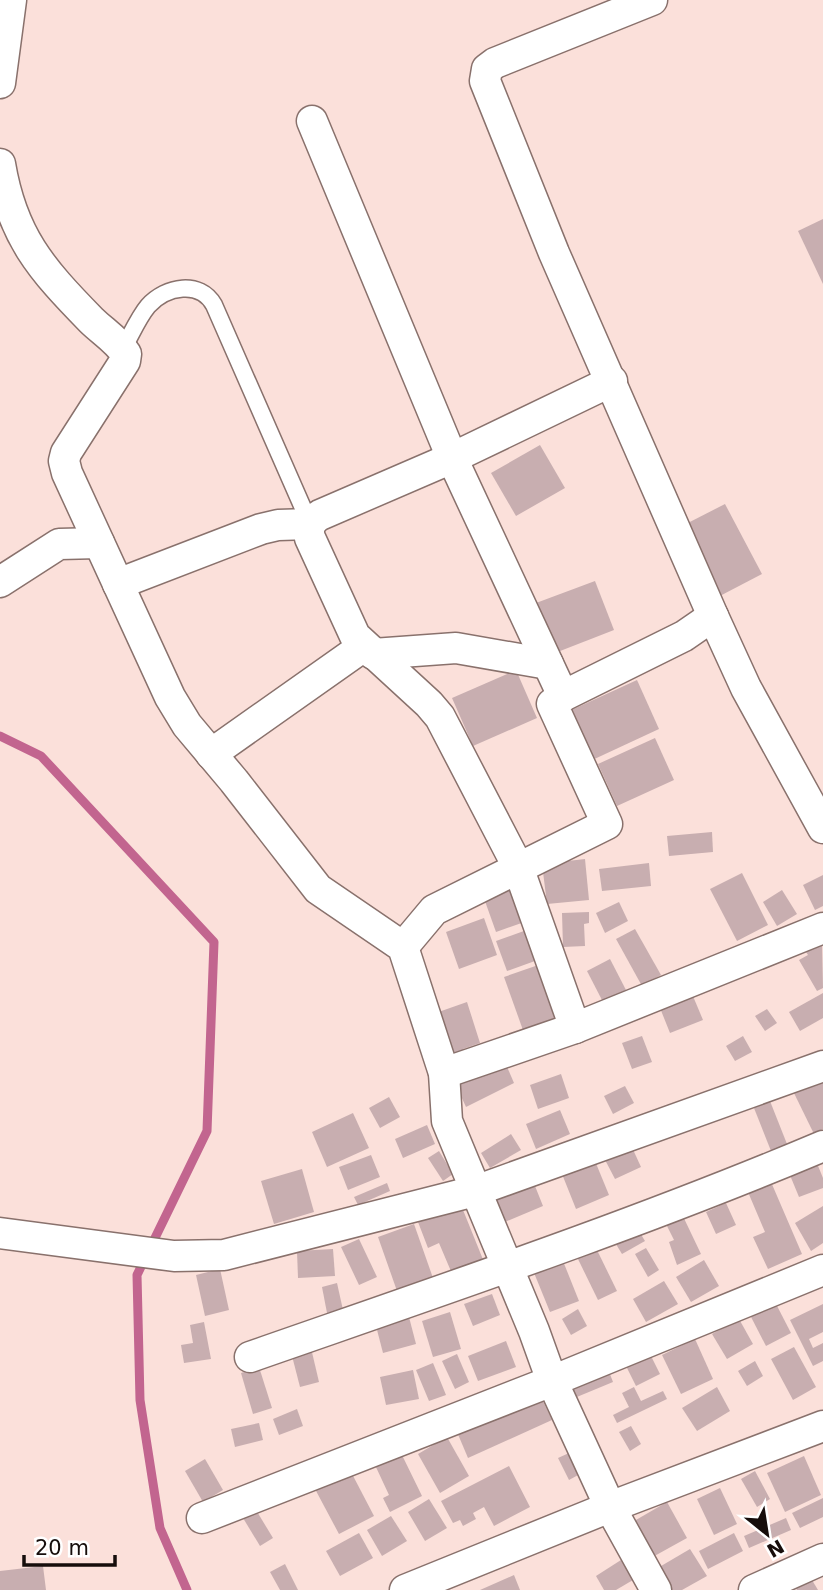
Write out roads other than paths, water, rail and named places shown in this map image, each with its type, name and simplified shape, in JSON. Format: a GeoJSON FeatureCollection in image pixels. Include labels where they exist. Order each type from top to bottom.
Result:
{"type":"FeatureCollection","features":[{"type":"Feature","properties":{"kind":"street"},"geometry":{"type":"LineString","coordinates":[[0,83],[11,0]]}},
{"type":"Feature","properties":{"kind":"street"},"geometry":{"type":"LineString","coordinates":[[652,0],[495,63],[487,69],[485,77],[554,253],[713,616],[747,688],[823,828]]}},
{"type":"Feature","properties":{"kind":"street"},"geometry":{"type":"LineString","coordinates":[[312,121],[452,458],[563,696]]}},
{"type":"Feature","properties":{"kind":"street"},"geometry":{"type":"LineString","coordinates":[[0,164],[13,219],[30,251],[126,354],[125,361],[70,445],[64,461],[67,473],[179,713],[318,889],[403,947],[444,1073],[447,1121],[552,1381],[610,1507],[656,1590]]}},
{"type":"Feature","properties":{"kind":"street"},"geometry":{"type":"LineString","coordinates":[[118,583],[261,529],[278,525],[310,524],[320,515],[452,458],[612,382]]}},
{"type":"Feature","properties":{"kind":"street"},"geometry":{"type":"LineString","coordinates":[[310,524],[310,538],[351,627],[368,650],[436,711],[518,867],[575,1028]]}},
{"type":"Feature","properties":{"kind":"street"},"geometry":{"type":"LineString","coordinates":[[0,582],[59,544],[99,542]]}},
{"type":"Feature","properties":{"kind":"street"},"geometry":{"type":"LineString","coordinates":[[403,947],[434,910],[607,824],[552,704],[684,636],[713,616]]}},
{"type":"Feature","properties":{"kind":"street"},"geometry":{"type":"LineString","coordinates":[[211,754],[368,650],[456,648],[548,664]]}},
{"type":"Feature","properties":{"kind":"street"},"geometry":{"type":"LineString","coordinates":[[444,1073],[575,1028],[823,928]]}},
{"type":"Feature","properties":{"kind":"street"},"geometry":{"type":"LineString","coordinates":[[0,1233],[174,1256],[224,1255],[475,1191],[823,1066]]}},
{"type":"Feature","properties":{"kind":"street"},"geometry":{"type":"LineString","coordinates":[[250,1357],[733,1184],[823,1146]]}},
{"type":"Feature","properties":{"kind":"street"},"geometry":{"type":"LineString","coordinates":[[202,1518],[552,1381],[823,1270]]}},
{"type":"Feature","properties":{"kind":"street"},"geometry":{"type":"LineString","coordinates":[[405,1590],[610,1507],[823,1426]]}},
{"type":"Feature","properties":{"kind":"street"},"geometry":{"type":"LineString","coordinates":[[754,1590],[823,1559]]}},
{"type":"Feature","properties":{"kind":"lane"},"geometry":{"type":"LineString","coordinates":[[123,349],[146,308],[163,294],[182,288],[191,288],[206,294],[214,306],[310,524]]}},
{"type":"Feature","properties":{"kind":"waterway"},"geometry":{"type":"LineString","coordinates":[[0,736],[41,756],[214,942],[207,1131],[137,1275],[140,1400],[160,1528],[187,1590]]}}]}
